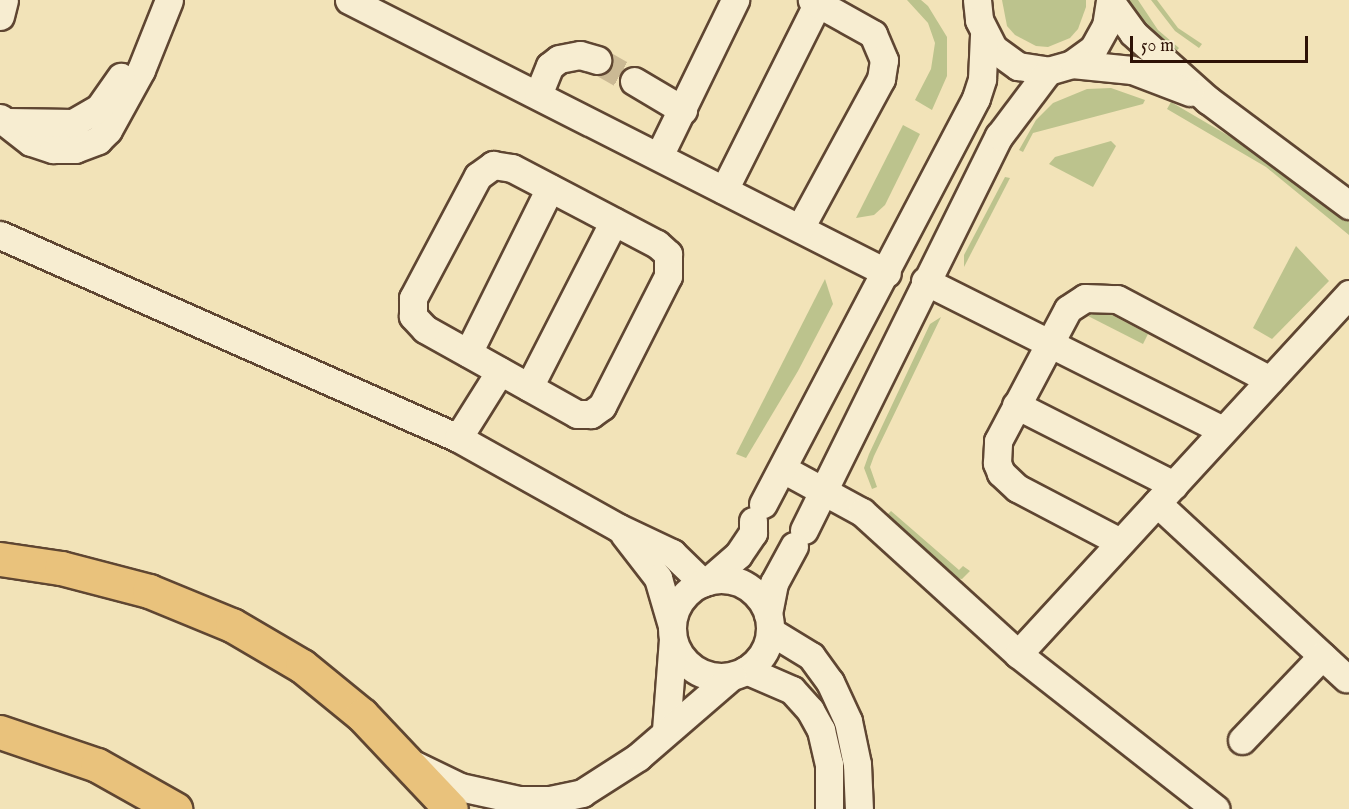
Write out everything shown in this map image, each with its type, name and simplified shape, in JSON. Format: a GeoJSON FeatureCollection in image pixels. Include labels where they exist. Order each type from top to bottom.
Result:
{"type":"FeatureCollection","features":[{"type":"Feature","properties":{"kind":"highway"},"geometry":{"type":"LineString","coordinates":[[0,559],[61,568],[149,591],[232,625],[302,666],[411,763],[451,809]]}},
{"type":"Feature","properties":{"kind":"highway"},"geometry":{"type":"LineString","coordinates":[[0,732],[97,765],[175,809]]}},
{"type":"Feature","properties":{"kind":"street"},"geometry":{"type":"LineString","coordinates":[[0,16],[4,0]]}},
{"type":"Feature","properties":{"kind":"street"},"geometry":{"type":"LineString","coordinates":[[4,120],[61,125],[87,117],[110,95],[136,51],[157,27],[169,0]]}},
{"type":"Feature","properties":{"kind":"street"},"geometry":{"type":"LineString","coordinates":[[349,0],[886,273]]}},
{"type":"Feature","properties":{"kind":"street"},"geometry":{"type":"LineString","coordinates":[[659,156],[735,0]]}},
{"type":"Feature","properties":{"kind":"street"},"geometry":{"type":"LineString","coordinates":[[1010,117],[1060,68],[1100,38],[1110,0]]}},
{"type":"Feature","properties":{"kind":"street"},"geometry":{"type":"LineString","coordinates":[[1110,0],[1133,33],[1208,100],[1349,205]]}},
{"type":"Feature","properties":{"kind":"street"},"geometry":{"type":"LineString","coordinates":[[724,190],[817,1],[873,34],[882,51],[884,70],[800,228]]}},
{"type":"Feature","properties":{"kind":"street"},"geometry":{"type":"LineString","coordinates":[[977,14],[1011,62],[1060,68],[1132,70],[1208,100]]}},
{"type":"Feature","properties":{"kind":"street"},"geometry":{"type":"LineString","coordinates":[[666,730],[672,633],[681,599],[706,582],[746,544],[758,513],[976,98],[982,79],[977,14]]}},
{"type":"Feature","properties":{"kind":"street"},"geometry":{"type":"LineString","coordinates":[[538,95],[550,66],[559,60],[580,55],[597,60]]}},
{"type":"Feature","properties":{"kind":"street"},"geometry":{"type":"LineString","coordinates":[[411,763],[460,787],[519,800],[575,801],[638,757],[666,730],[763,654],[774,583],[799,538],[1023,88],[1020,74],[1000,66],[982,79]]}},
{"type":"Feature","properties":{"kind":"street"},"geometry":{"type":"LineString","coordinates":[[634,81],[683,110]]}},
{"type":"Feature","properties":{"kind":"street"},"geometry":{"type":"LineString","coordinates":[[493,165],[506,165],[614,221],[663,248],[670,269],[602,406],[591,414],[577,414],[415,322],[411,310],[413,298],[482,171],[493,165]]}},
{"type":"Feature","properties":{"kind":"street"},"geometry":{"type":"LineString","coordinates":[[468,353],[550,188]]}},
{"type":"Feature","properties":{"kind":"street"},"geometry":{"type":"LineString","coordinates":[[529,387],[614,221]]}},
{"type":"Feature","properties":{"kind":"street"},"geometry":{"type":"LineString","coordinates":[[0,235],[458,438],[619,528],[672,553],[706,582],[733,581],[745,586],[763,602],[769,622],[810,656],[830,682],[848,721],[857,764],[859,809]]}},
{"type":"Feature","properties":{"kind":"street"},"geometry":{"type":"LineString","coordinates":[[925,281],[1223,430]]}},
{"type":"Feature","properties":{"kind":"street"},"geometry":{"type":"LineString","coordinates":[[1018,654],[1349,294]]}},
{"type":"Feature","properties":{"kind":"street"},"geometry":{"type":"LineString","coordinates":[[1120,542],[1017,488],[1001,473],[996,452],[1016,405],[1068,309],[1085,298],[1106,296],[1270,380]]}},
{"type":"Feature","properties":{"kind":"street"},"geometry":{"type":"LineString","coordinates":[[458,438],[500,371]]}},
{"type":"Feature","properties":{"kind":"street"},"geometry":{"type":"LineString","coordinates":[[1016,405],[1165,494],[1346,678]]}},
{"type":"Feature","properties":{"kind":"street"},"geometry":{"type":"LineString","coordinates":[[783,469],[820,492],[862,512],[1018,654],[1216,809]]}},
{"type":"Feature","properties":{"kind":"street"},"geometry":{"type":"LineString","coordinates":[[619,528],[652,567],[672,633],[683,660],[700,673],[739,673],[792,690],[810,710],[821,730],[829,764],[829,809]]}},
{"type":"Feature","properties":{"kind":"street"},"geometry":{"type":"LineString","coordinates":[[1242,740],[1322,656]]}},
{"type":"Feature","properties":{"kind":"green space"},"geometry":{"type":"Polygon","coordinates":[[[907,0],[921,0],[928,6],[947,37],[947,76],[932,110],[915,100],[931,69],[935,43],[928,23],[907,0]]]}},
{"type":"Feature","properties":{"kind":"green space"},"geometry":{"type":"Polygon","coordinates":[[[1002,0],[1086,0],[1086,7],[1078,29],[1070,38],[1048,47],[1036,46],[1015,35],[1007,26],[1002,0]]]}},
{"type":"Feature","properties":{"kind":"green space"},"geometry":{"type":"Polygon","coordinates":[[[1129,0],[1138,0],[1158,30],[1179,48],[1173,55],[1141,22],[1129,0]]]}},
{"type":"Feature","properties":{"kind":"green space"},"geometry":{"type":"Polygon","coordinates":[[[1151,0],[1157,0],[1178,28],[1202,44],[1199,48],[1175,31],[1151,0]]]}},
{"type":"Feature","properties":{"kind":"green space"},"geometry":{"type":"Polygon","coordinates":[[[1111,88],[1145,100],[1143,104],[1033,133],[1023,152],[1019,150],[1036,120],[1053,103],[1087,89],[1111,88]]]}},
{"type":"Feature","properties":{"kind":"green space"},"geometry":{"type":"Polygon","coordinates":[[[1171,102],[1270,160],[1349,222],[1349,235],[1266,167],[1167,109],[1171,102]]]}},
{"type":"Feature","properties":{"kind":"green space"},"geometry":{"type":"Polygon","coordinates":[[[903,125],[920,134],[885,205],[874,215],[856,218],[903,125]]]}},
{"type":"Feature","properties":{"kind":"green space"},"geometry":{"type":"Polygon","coordinates":[[[1111,141],[1116,146],[1093,187],[1049,164],[1055,157],[1111,141]]]}},
{"type":"Feature","properties":{"kind":"green space"},"geometry":{"type":"Polygon","coordinates":[[[1005,177],[1010,178],[964,267],[964,255],[1005,177]]]}},
{"type":"Feature","properties":{"kind":"green space"},"geometry":{"type":"Polygon","coordinates":[[[1296,246],[1329,281],[1272,339],[1253,328],[1296,246]]]}},
{"type":"Feature","properties":{"kind":"green space"},"geometry":{"type":"Polygon","coordinates":[[[825,279],[833,304],[798,371],[746,458],[736,454],[825,279]]]}},
{"type":"Feature","properties":{"kind":"green space"},"geometry":{"type":"Polygon","coordinates":[[[1096,313],[1110,314],[1148,334],[1143,344],[1088,316],[1096,313]]]}},
{"type":"Feature","properties":{"kind":"green space"},"geometry":{"type":"Polygon","coordinates":[[[941,317],[874,456],[870,467],[877,487],[872,489],[864,468],[869,454],[930,324],[941,317]]]}},
{"type":"Feature","properties":{"kind":"green space"},"geometry":{"type":"Polygon","coordinates":[[[891,511],[959,570],[963,566],[970,571],[962,579],[955,578],[886,516],[891,511]]]}},
{"type":"Feature","properties":{"kind":"tunnel"},"geometry":{"type":"LineString","coordinates":[[597,60],[634,81]]}}]}
